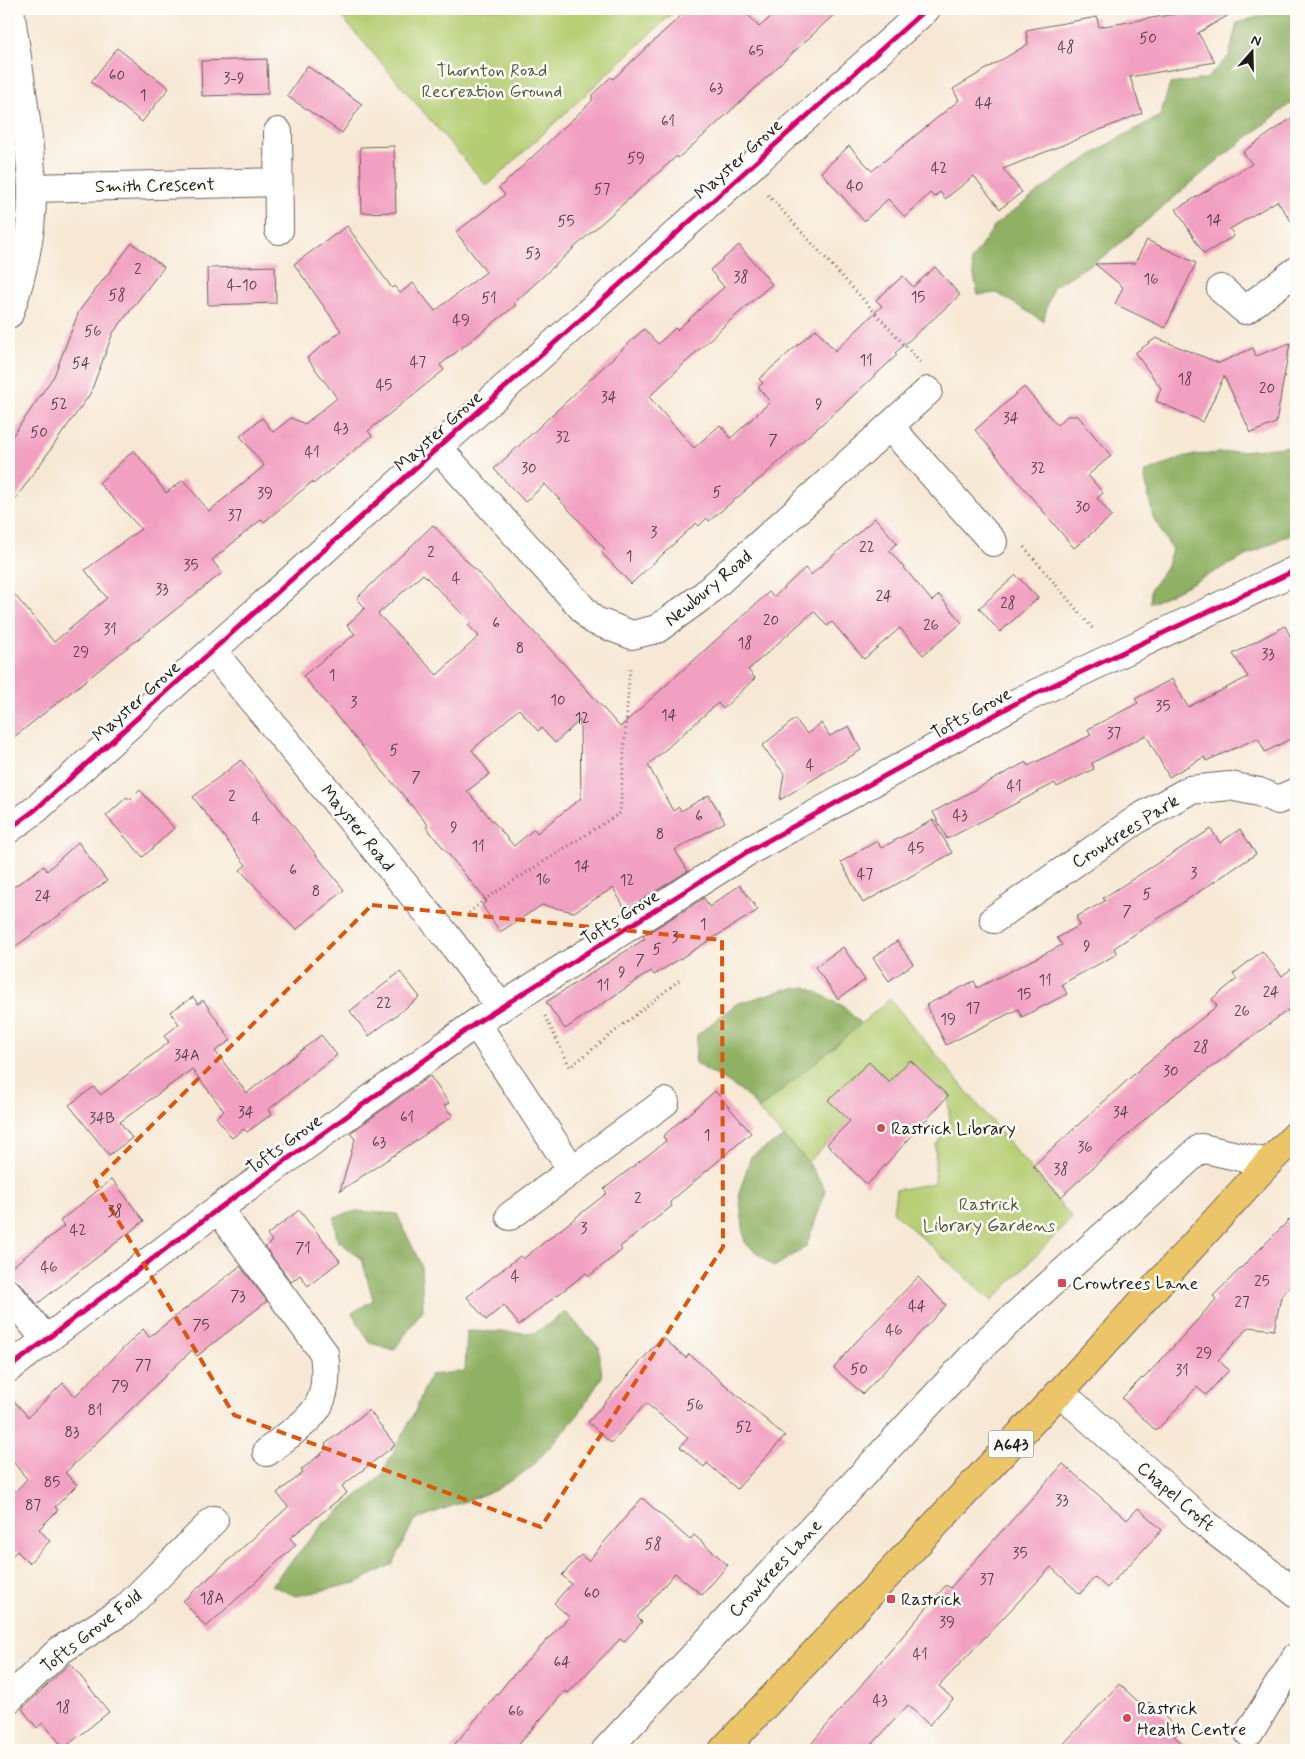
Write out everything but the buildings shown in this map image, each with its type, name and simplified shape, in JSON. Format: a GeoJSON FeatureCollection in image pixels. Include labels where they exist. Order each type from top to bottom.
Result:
{"type":"FeatureCollection","features":[{"type":"Feature","properties":{"kind":"main road","name":"A643"},"geometry":{"type":"LineString","coordinates":[[723,1750],[1060,1392],[1268,1163],[1296,1135]]}},
{"type":"Feature","properties":{"kind":"street"},"geometry":{"type":"LineString","coordinates":[[9,314],[25,255],[32,188],[10,9]]}},
{"type":"Feature","properties":{"kind":"street","name":"Mayster Grove"},"geometry":{"type":"LineString","coordinates":[[9,829],[35,810],[439,449],[745,170],[926,9]]}},
{"type":"Feature","properties":{"kind":"street"},"geometry":{"type":"LineString","coordinates":[[278,132],[278,230]]}},
{"type":"Feature","properties":{"kind":"street","name":"Smith Crescent"},"geometry":{"type":"LineString","coordinates":[[32,188],[278,182]]}},
{"type":"Feature","properties":{"kind":"street"},"geometry":{"type":"LineString","coordinates":[[1221,289],[1244,310],[1296,271]]}},
{"type":"Feature","properties":{"kind":"street","name":"Newbury Road"},"geometry":{"type":"LineString","coordinates":[[632,635],[657,629],[704,595],[928,391]]}},
{"type":"Feature","properties":{"kind":"street"},"geometry":{"type":"LineString","coordinates":[[890,427],[993,542]]}},
{"type":"Feature","properties":{"kind":"street"},"geometry":{"type":"LineString","coordinates":[[439,449],[593,620],[632,635]]}},
{"type":"Feature","properties":{"kind":"street","name":"Tofts Grove"},"geometry":{"type":"LineString","coordinates":[[9,1368],[218,1209],[476,1023],[747,852],[1020,701],[1296,570]]}},
{"type":"Feature","properties":{"kind":"street","name":"Mayster Road"},"geometry":{"type":"LineString","coordinates":[[212,651],[445,934],[501,1007]]}},
{"type":"Feature","properties":{"kind":"street","name":"Crowtrees Park"},"geometry":{"type":"LineString","coordinates":[[994,919],[1139,818],[1190,790],[1230,786],[1259,792],[1278,800],[1296,792]]}},
{"type":"Feature","properties":{"kind":"street"},"geometry":{"type":"LineString","coordinates":[[476,1023],[572,1170]]}},
{"type":"Feature","properties":{"kind":"street"},"geometry":{"type":"LineString","coordinates":[[510,1216],[665,1102]]}},
{"type":"Feature","properties":{"kind":"street","name":"Crowtrees Lane"},"geometry":{"type":"LineString","coordinates":[[606,1750],[987,1341],[1201,1148],[1268,1163]]}},
{"type":"Feature","properties":{"kind":"street"},"geometry":{"type":"LineString","coordinates":[[218,1209],[324,1353],[327,1376],[324,1395],[317,1410],[267,1452]]}},
{"type":"Feature","properties":{"kind":"street"},"geometry":{"type":"LineString","coordinates":[[9,1294],[46,1340]]}},
{"type":"Feature","properties":{"kind":"street","name":"Chapel Croft"},"geometry":{"type":"LineString","coordinates":[[1060,1392],[1207,1525],[1296,1593]]}},
{"type":"Feature","properties":{"kind":"street","name":"Tofts Grove Fold"},"geometry":{"type":"LineString","coordinates":[[9,1699],[59,1651],[125,1610],[214,1520]]}},
{"type":"Feature","properties":{"kind":"street"},"geometry":{"type":"LineString","coordinates":[[1249,1733],[1296,1657]]}},
{"type":"Feature","properties":{"kind":"path"},"geometry":{"type":"LineString","coordinates":[[745,170],[919,360],[928,391]]}},
{"type":"Feature","properties":{"kind":"path"},"geometry":{"type":"LineString","coordinates":[[1021,544],[1088,623]]}},
{"type":"Feature","properties":{"kind":"path"},"geometry":{"type":"LineString","coordinates":[[465,917],[485,899],[620,814],[632,635]]}},
{"type":"Feature","properties":{"kind":"path"},"geometry":{"type":"LineString","coordinates":[[531,989],[570,1067],[682,978]]}},
{"type":"Feature","properties":{"kind":"highlighted area"},"geometry":{"type":"Polygon","coordinates":[[[372,905],[722,940],[723,1247],[541,1527],[234,1415],[95,1182],[372,905]]]}},
{"type":"Feature","properties":{"kind":"green space","name":"Thornton Road Recreation Ground"},"geometry":{"type":"Polygon","coordinates":[[[335,9],[677,9],[487,186],[335,9]]]}},
{"type":"Feature","properties":{"kind":"green space"},"geometry":{"type":"Polygon","coordinates":[[[1285,9],[1296,9],[1296,107],[1290,104],[1216,162],[1106,255],[1053,287],[1043,321],[997,293],[978,295],[971,261],[996,224],[1057,178],[1115,140],[1160,116],[1170,84],[1206,79],[1229,56],[1237,23],[1285,9]]]}},
{"type":"Feature","properties":{"kind":"green space"},"geometry":{"type":"Polygon","coordinates":[[[1296,446],[1296,531],[1150,604],[1151,589],[1166,568],[1172,550],[1153,517],[1144,473],[1186,456],[1296,446]]]}},
{"type":"Feature","properties":{"kind":"green space"},"geometry":{"type":"Polygon","coordinates":[[[807,987],[843,1006],[861,1024],[758,1110],[754,1103],[739,1090],[695,1063],[697,1035],[736,1004],[783,990],[807,987]]]}},
{"type":"Feature","properties":{"kind":"green space","name":"Rastrick Library Gardens"},"geometry":{"type":"Polygon","coordinates":[[[890,999],[1072,1218],[992,1301],[893,1212],[896,1190],[934,1183],[936,1145],[950,1125],[948,1096],[910,1061],[889,1082],[869,1062],[829,1100],[851,1121],[808,1162],[758,1110],[890,999]]]}},
{"type":"Feature","properties":{"kind":"green space"},"geometry":{"type":"Polygon","coordinates":[[[784,1137],[808,1162],[826,1191],[806,1247],[774,1267],[745,1243],[739,1193],[751,1156],[784,1137]]]}},
{"type":"Feature","properties":{"kind":"green space"},"geometry":{"type":"Polygon","coordinates":[[[356,1211],[397,1214],[421,1265],[423,1310],[394,1350],[370,1343],[352,1313],[373,1300],[362,1259],[337,1240],[334,1217],[356,1211]]]}},
{"type":"Feature","properties":{"kind":"green space"},"geometry":{"type":"Polygon","coordinates":[[[566,1312],[599,1348],[602,1377],[578,1415],[532,1467],[496,1490],[414,1520],[393,1564],[356,1583],[296,1596],[271,1585],[323,1524],[380,1477],[415,1411],[430,1375],[465,1371],[467,1331],[535,1333],[566,1312]]]}},
{"type":"Feature","properties":{"kind":"cycle path"},"geometry":{"type":"LineString","coordinates":[[9,829],[35,810],[926,9]]}},
{"type":"Feature","properties":{"kind":"cycle path"},"geometry":{"type":"LineString","coordinates":[[9,1368],[218,1209],[476,1023],[747,852],[1020,701],[1296,570]]}},
{"type":"Feature","properties":{"kind":"place","name":"Rastrick Library"},"geometry":{"type":"Point","coordinates":[881,1128]}},
{"type":"Feature","properties":{"kind":"place","name":"Crowtrees Lane"},"geometry":{"type":"Point","coordinates":[1062,1283]}},
{"type":"Feature","properties":{"kind":"place","name":"Rastrick"},"geometry":{"type":"Point","coordinates":[891,1599]}},
{"type":"Feature","properties":{"kind":"place","name":"Rastrick Health Centre"},"geometry":{"type":"Point","coordinates":[1127,1718]}}]}
